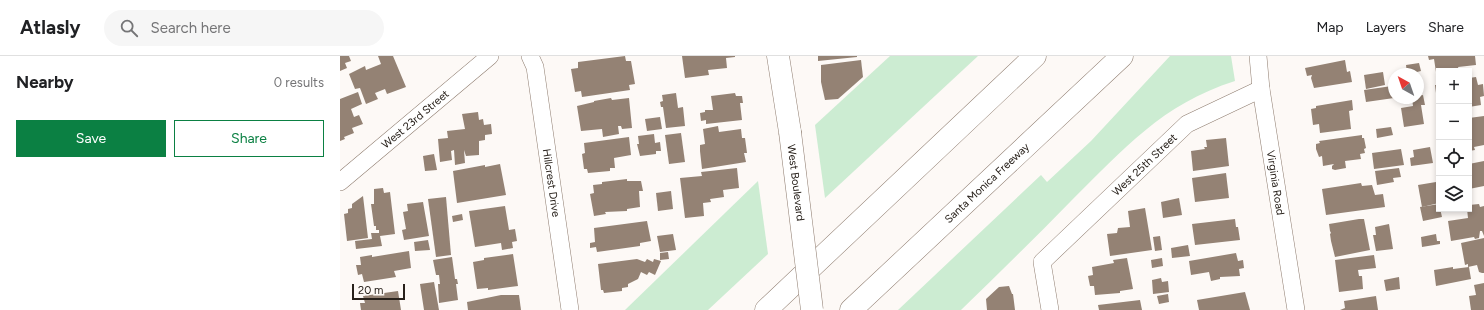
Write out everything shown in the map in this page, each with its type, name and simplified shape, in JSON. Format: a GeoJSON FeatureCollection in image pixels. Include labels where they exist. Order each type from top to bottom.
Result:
{"type":"FeatureCollection","features":[{"type":"Feature","properties":{"kind":"main road","name":"West Boulevard"},"geometry":{"type":"LineString","coordinates":[[778,56],[790,132],[812,310]]}},
{"type":"Feature","properties":{"kind":"main road"},"geometry":{"type":"LineString","coordinates":[[766,310],[1035,56]]}},
{"type":"Feature","properties":{"kind":"main road","name":"Santa Monica Freeway"},"geometry":{"type":"LineString","coordinates":[[851,310],[1122,56]]}},
{"type":"Feature","properties":{"kind":"street","name":"West 23rd Street"},"geometry":{"type":"LineString","coordinates":[[340,182],[490,56]]}},
{"type":"Feature","properties":{"kind":"street","name":"Hillcrest Drive"},"geometry":{"type":"LineString","coordinates":[[530,56],[535,67],[570,310]]}},
{"type":"Feature","properties":{"kind":"street","name":"Virginia Road"},"geometry":{"type":"LineString","coordinates":[[1258,56],[1261,89],[1296,310]]}},
{"type":"Feature","properties":{"kind":"street","name":"West 25th Street"},"geometry":{"type":"LineString","coordinates":[[1050,310],[1042,262],[1187,124],[1261,89]]}},
{"type":"Feature","properties":{"kind":"green space"},"geometry":{"type":"Polygon","coordinates":[[[890,56],[978,56],[825,198],[815,125],[890,56]]]}},
{"type":"Feature","properties":{"kind":"green space"},"geometry":{"type":"Polygon","coordinates":[[[1170,56],[1231,56],[1235,81],[1186,102],[1165,115],[1146,130],[1127,146],[961,310],[898,310],[1041,175],[1047,182],[1091,141],[1170,56]]]}},
{"type":"Feature","properties":{"kind":"green space"},"geometry":{"type":"Polygon","coordinates":[[[758,181],[768,254],[708,310],[625,310],[758,181]]]}},
{"type":"Feature","properties":{"kind":"building"},"geometry":{"type":"Polygon","coordinates":[[[340,56],[349,56],[351,61],[345,63],[347,68],[340,71],[340,56]]]}},
{"type":"Feature","properties":{"kind":"building"},"geometry":{"type":"Polygon","coordinates":[[[378,56],[393,56],[406,87],[387,94],[385,89],[375,93],[378,99],[366,104],[360,88],[355,89],[349,74],[365,66],[366,70],[381,64],[378,56]]]}},
{"type":"Feature","properties":{"kind":"building"},"geometry":{"type":"Polygon","coordinates":[[[625,56],[626,61],[631,61],[635,84],[629,85],[630,90],[582,97],[581,91],[575,92],[571,69],[578,68],[578,62],[625,56]]]}},
{"type":"Feature","properties":{"kind":"building"},"geometry":{"type":"Polygon","coordinates":[[[682,56],[735,57],[726,58],[727,68],[708,70],[709,75],[685,78],[682,56]]]}},
{"type":"Feature","properties":{"kind":"building"},"geometry":{"type":"Polygon","coordinates":[[[818,56],[857,56],[857,57],[818,61],[818,56]]]}},
{"type":"Feature","properties":{"kind":"building"},"geometry":{"type":"Polygon","coordinates":[[[1428,56],[1475,56],[1476,65],[1458,68],[1436,68],[1436,72],[1434,59],[1429,60],[1428,56]]]}},
{"type":"Feature","properties":{"kind":"building"},"geometry":{"type":"Polygon","coordinates":[[[861,60],[863,77],[838,99],[825,100],[821,82],[821,65],[861,60]]]}},
{"type":"Feature","properties":{"kind":"building"},"geometry":{"type":"Polygon","coordinates":[[[1345,60],[1347,72],[1350,71],[1352,82],[1314,88],[1311,78],[1312,75],[1307,76],[1305,68],[1345,60]]]}},
{"type":"Feature","properties":{"kind":"building"},"geometry":{"type":"Polygon","coordinates":[[[1419,63],[1420,68],[1406,68],[1406,65],[1419,63]]]}},
{"type":"Feature","properties":{"kind":"building"},"geometry":{"type":"Polygon","coordinates":[[[1383,72],[1385,85],[1366,89],[1364,75],[1383,72]]]}},
{"type":"Feature","properties":{"kind":"building"},"geometry":{"type":"Polygon","coordinates":[[[1476,77],[1478,85],[1483,84],[1484,96],[1480,97],[1481,105],[1472,106],[1472,104],[1472,78],[1476,77]]]}},
{"type":"Feature","properties":{"kind":"building"},"geometry":{"type":"Polygon","coordinates":[[[1388,87],[1388,99],[1366,102],[1364,90],[1388,87]]]}},
{"type":"Feature","properties":{"kind":"building"},"geometry":{"type":"Polygon","coordinates":[[[358,92],[362,104],[351,109],[354,117],[359,115],[363,124],[352,128],[354,133],[344,137],[345,139],[340,141],[340,99],[358,92]]]}},
{"type":"Feature","properties":{"kind":"building"},"geometry":{"type":"Polygon","coordinates":[[[676,93],[678,108],[683,107],[685,126],[666,128],[663,107],[661,107],[660,102],[663,101],[662,95],[676,93]]]}},
{"type":"Feature","properties":{"kind":"building"},"geometry":{"type":"Polygon","coordinates":[[[735,93],[736,96],[742,96],[743,103],[740,103],[742,120],[706,124],[706,120],[701,121],[700,113],[705,112],[705,110],[713,110],[711,96],[735,93]]]}},
{"type":"Feature","properties":{"kind":"building"},"geometry":{"type":"Polygon","coordinates":[[[611,98],[612,100],[629,98],[632,128],[622,129],[621,126],[618,126],[619,134],[603,137],[602,129],[581,131],[577,106],[611,98]]]}},
{"type":"Feature","properties":{"kind":"building"},"geometry":{"type":"Polygon","coordinates":[[[1352,100],[1353,110],[1349,111],[1351,129],[1320,133],[1319,124],[1313,125],[1311,109],[1316,108],[1316,106],[1352,100]]]}},
{"type":"Feature","properties":{"kind":"building"},"geometry":{"type":"Polygon","coordinates":[[[1424,100],[1425,105],[1421,105],[1424,124],[1404,127],[1401,108],[1413,106],[1413,104],[1424,104],[1424,100]]]}},
{"type":"Feature","properties":{"kind":"building"},"geometry":{"type":"Polygon","coordinates":[[[478,112],[479,120],[483,119],[484,125],[491,124],[492,134],[485,135],[485,140],[479,141],[479,155],[466,156],[464,150],[465,163],[455,165],[454,150],[451,151],[452,160],[440,162],[438,139],[448,138],[447,131],[465,129],[462,114],[478,112]]]}},
{"type":"Feature","properties":{"kind":"building"},"geometry":{"type":"Polygon","coordinates":[[[1484,116],[1484,145],[1474,147],[1475,150],[1472,150],[1472,140],[1472,118],[1484,116]]]}},
{"type":"Feature","properties":{"kind":"building"},"geometry":{"type":"Polygon","coordinates":[[[660,117],[662,129],[647,131],[645,119],[660,117]]]}},
{"type":"Feature","properties":{"kind":"building"},"geometry":{"type":"Polygon","coordinates":[[[718,126],[719,132],[741,129],[742,138],[745,138],[747,153],[744,153],[746,162],[702,169],[700,145],[705,144],[703,129],[718,126]]]}},
{"type":"Feature","properties":{"kind":"building"},"geometry":{"type":"Polygon","coordinates":[[[1391,127],[1393,135],[1377,138],[1376,129],[1391,127]]]}},
{"type":"Feature","properties":{"kind":"building"},"geometry":{"type":"Polygon","coordinates":[[[681,133],[685,162],[669,164],[665,135],[681,133]]]}},
{"type":"Feature","properties":{"kind":"building"},"geometry":{"type":"Polygon","coordinates":[[[654,134],[655,143],[660,142],[661,151],[656,151],[656,154],[640,156],[637,144],[639,144],[638,136],[654,134]]]}},
{"type":"Feature","properties":{"kind":"building"},"geometry":{"type":"Polygon","coordinates":[[[1362,135],[1366,148],[1364,149],[1365,153],[1360,154],[1361,159],[1345,161],[1346,168],[1335,170],[1332,169],[1334,164],[1323,166],[1322,156],[1319,157],[1316,149],[1316,144],[1320,143],[1319,141],[1362,135]]]}},
{"type":"Feature","properties":{"kind":"building"},"geometry":{"type":"Polygon","coordinates":[[[629,137],[631,155],[614,158],[615,168],[610,168],[610,171],[588,173],[587,169],[584,169],[582,154],[585,153],[584,143],[629,137]]]}},
{"type":"Feature","properties":{"kind":"building"},"geometry":{"type":"Polygon","coordinates":[[[1226,138],[1229,166],[1193,171],[1191,151],[1205,149],[1204,147],[1207,147],[1206,140],[1226,138]]]}},
{"type":"Feature","properties":{"kind":"building"},"geometry":{"type":"Polygon","coordinates":[[[1430,147],[1433,163],[1411,166],[1410,158],[1414,157],[1413,150],[1430,147]]]}},
{"type":"Feature","properties":{"kind":"building"},"geometry":{"type":"Polygon","coordinates":[[[1401,149],[1404,165],[1374,169],[1372,153],[1401,149]]]}},
{"type":"Feature","properties":{"kind":"building"},"geometry":{"type":"Polygon","coordinates":[[[434,154],[437,170],[425,171],[423,156],[434,154]]]}},
{"type":"Feature","properties":{"kind":"building"},"geometry":{"type":"Polygon","coordinates":[[[1484,161],[1484,186],[1472,188],[1472,163],[1484,161]]]}},
{"type":"Feature","properties":{"kind":"building"},"geometry":{"type":"Polygon","coordinates":[[[500,164],[506,195],[457,203],[453,171],[485,165],[485,167],[500,164]]]}},
{"type":"Feature","properties":{"kind":"building"},"geometry":{"type":"Polygon","coordinates":[[[737,168],[739,188],[723,190],[724,197],[710,199],[711,202],[703,203],[704,216],[685,218],[680,178],[702,176],[701,172],[737,168]]]}},
{"type":"Feature","properties":{"kind":"building"},"geometry":{"type":"Polygon","coordinates":[[[1399,168],[1401,177],[1393,178],[1394,182],[1377,185],[1375,171],[1399,168]]]}},
{"type":"Feature","properties":{"kind":"building"},"geometry":{"type":"Polygon","coordinates":[[[1226,173],[1229,198],[1195,202],[1192,178],[1226,173]]]}},
{"type":"Feature","properties":{"kind":"building"},"geometry":{"type":"Polygon","coordinates":[[[627,179],[627,181],[641,181],[643,191],[639,191],[640,207],[627,209],[627,211],[605,212],[606,214],[594,216],[590,194],[594,193],[593,185],[602,184],[602,182],[627,179]]]}},
{"type":"Feature","properties":{"kind":"building"},"geometry":{"type":"Polygon","coordinates":[[[1436,182],[1436,204],[1422,207],[1418,185],[1436,182]]]}},
{"type":"Feature","properties":{"kind":"building"},"geometry":{"type":"Polygon","coordinates":[[[1361,183],[1362,186],[1372,185],[1375,195],[1383,194],[1385,207],[1326,215],[1322,189],[1361,183]]]}},
{"type":"Feature","properties":{"kind":"building"},"geometry":{"type":"Polygon","coordinates":[[[383,188],[384,193],[390,192],[395,234],[380,236],[382,246],[356,249],[355,241],[372,239],[371,233],[379,233],[379,230],[376,230],[376,226],[374,226],[371,204],[374,204],[374,189],[383,188]]]}},
{"type":"Feature","properties":{"kind":"building"},"geometry":{"type":"Polygon","coordinates":[[[671,191],[673,209],[658,211],[656,193],[671,191]]]}},
{"type":"Feature","properties":{"kind":"building"},"geometry":{"type":"Polygon","coordinates":[[[363,196],[368,238],[347,241],[344,214],[348,213],[348,209],[352,208],[352,204],[363,196]]]}},
{"type":"Feature","properties":{"kind":"building"},"geometry":{"type":"Polygon","coordinates":[[[446,197],[451,255],[436,257],[428,199],[446,197]]]}},
{"type":"Feature","properties":{"kind":"building"},"geometry":{"type":"Polygon","coordinates":[[[1179,198],[1182,215],[1163,218],[1161,202],[1179,198]]]}},
{"type":"Feature","properties":{"kind":"building"},"geometry":{"type":"Polygon","coordinates":[[[423,202],[429,236],[404,240],[402,230],[406,229],[403,212],[408,211],[407,204],[423,202]]]}},
{"type":"Feature","properties":{"kind":"building"},"geometry":{"type":"Polygon","coordinates":[[[1436,204],[1436,212],[1441,212],[1442,217],[1423,221],[1420,207],[1436,204]]]}},
{"type":"Feature","properties":{"kind":"building"},"geometry":{"type":"Polygon","coordinates":[[[1479,204],[1480,207],[1484,206],[1484,236],[1482,231],[1480,231],[1479,238],[1475,239],[1474,237],[1451,241],[1448,221],[1468,218],[1467,212],[1472,212],[1472,205],[1479,204]]]}},
{"type":"Feature","properties":{"kind":"building"},"geometry":{"type":"Polygon","coordinates":[[[505,206],[509,230],[515,229],[517,241],[512,242],[513,248],[502,250],[501,243],[475,247],[469,211],[505,206]]]}},
{"type":"Feature","properties":{"kind":"building"},"geometry":{"type":"Polygon","coordinates":[[[1145,208],[1152,250],[1110,256],[1107,234],[1117,233],[1118,228],[1130,227],[1128,211],[1145,208]]]}},
{"type":"Feature","properties":{"kind":"building"},"geometry":{"type":"Polygon","coordinates":[[[462,214],[463,220],[453,222],[452,216],[462,214]]]}},
{"type":"Feature","properties":{"kind":"building"},"geometry":{"type":"Polygon","coordinates":[[[1235,219],[1240,240],[1195,245],[1192,224],[1235,219]]]}},
{"type":"Feature","properties":{"kind":"building"},"geometry":{"type":"Polygon","coordinates":[[[1364,219],[1370,250],[1335,257],[1329,224],[1364,219]]]}},
{"type":"Feature","properties":{"kind":"building"},"geometry":{"type":"Polygon","coordinates":[[[647,221],[651,241],[640,243],[640,246],[597,252],[596,247],[590,248],[590,243],[595,242],[594,228],[647,221]]]}},
{"type":"Feature","properties":{"kind":"building"},"geometry":{"type":"Polygon","coordinates":[[[1389,224],[1393,249],[1376,251],[1373,235],[1376,235],[1375,227],[1389,224]]]}},
{"type":"Feature","properties":{"kind":"building"},"geometry":{"type":"Polygon","coordinates":[[[673,234],[676,250],[660,252],[657,236],[673,234]]]}},
{"type":"Feature","properties":{"kind":"building"},"geometry":{"type":"Polygon","coordinates":[[[1436,234],[1437,241],[1440,241],[1440,244],[1422,247],[1421,237],[1436,234]]]}},
{"type":"Feature","properties":{"kind":"building"},"geometry":{"type":"Polygon","coordinates":[[[1160,236],[1162,250],[1155,251],[1153,237],[1160,236]]]}},
{"type":"Feature","properties":{"kind":"building"},"geometry":{"type":"Polygon","coordinates":[[[1484,238],[1484,273],[1482,273],[1479,272],[1477,265],[1468,267],[1468,264],[1465,265],[1461,243],[1484,238]]]}},
{"type":"Feature","properties":{"kind":"building"},"geometry":{"type":"Polygon","coordinates":[[[428,240],[430,250],[415,251],[414,242],[428,240]]]}},
{"type":"Feature","properties":{"kind":"building"},"geometry":{"type":"Polygon","coordinates":[[[1188,245],[1190,256],[1172,258],[1171,248],[1188,245]]]}},
{"type":"Feature","properties":{"kind":"building"},"geometry":{"type":"Polygon","coordinates":[[[409,251],[411,268],[394,271],[396,277],[364,282],[362,274],[358,275],[356,265],[361,265],[360,257],[372,255],[372,257],[409,251]]]}},
{"type":"Feature","properties":{"kind":"building"},"geometry":{"type":"Polygon","coordinates":[[[668,252],[669,259],[660,260],[660,253],[668,252]]]}},
{"type":"Feature","properties":{"kind":"building"},"geometry":{"type":"Polygon","coordinates":[[[1236,253],[1238,261],[1243,260],[1244,268],[1239,269],[1240,276],[1220,277],[1220,279],[1211,281],[1209,272],[1191,275],[1189,261],[1236,253]]]}},
{"type":"Feature","properties":{"kind":"building"},"geometry":{"type":"Polygon","coordinates":[[[513,254],[518,286],[488,290],[488,288],[477,289],[473,262],[484,260],[484,258],[513,254]]]}},
{"type":"Feature","properties":{"kind":"building"},"geometry":{"type":"Polygon","coordinates":[[[1374,255],[1376,268],[1358,270],[1359,276],[1362,276],[1363,289],[1339,292],[1335,260],[1374,255]]]}},
{"type":"Feature","properties":{"kind":"building"},"geometry":{"type":"Polygon","coordinates":[[[452,257],[455,279],[457,279],[458,284],[456,284],[458,300],[439,303],[439,275],[436,275],[433,260],[452,257]]]}},
{"type":"Feature","properties":{"kind":"building"},"geometry":{"type":"Polygon","coordinates":[[[1127,258],[1133,289],[1120,291],[1120,293],[1095,295],[1094,286],[1090,286],[1088,276],[1093,275],[1092,267],[1114,263],[1113,260],[1127,258]]]}},
{"type":"Feature","properties":{"kind":"building"},"geometry":{"type":"Polygon","coordinates":[[[1162,258],[1163,266],[1152,268],[1151,260],[1162,258]]]}},
{"type":"Feature","properties":{"kind":"building"},"geometry":{"type":"Polygon","coordinates":[[[637,259],[645,262],[647,259],[653,262],[654,259],[661,261],[655,275],[649,272],[647,275],[641,272],[638,279],[628,284],[628,287],[622,288],[622,291],[604,293],[603,290],[601,290],[598,264],[637,259]]]}},
{"type":"Feature","properties":{"kind":"building"},"geometry":{"type":"Polygon","coordinates":[[[1453,267],[1453,269],[1469,267],[1471,279],[1436,286],[1434,270],[1453,267]]]}},
{"type":"Feature","properties":{"kind":"building"},"geometry":{"type":"Polygon","coordinates":[[[1399,277],[1400,289],[1386,291],[1384,280],[1399,277]]]}},
{"type":"Feature","properties":{"kind":"building"},"geometry":{"type":"Polygon","coordinates":[[[1161,278],[1162,282],[1168,281],[1169,292],[1153,294],[1152,280],[1161,278]]]}},
{"type":"Feature","properties":{"kind":"building"},"geometry":{"type":"Polygon","coordinates":[[[434,282],[439,310],[424,310],[420,284],[434,282]]]}},
{"type":"Feature","properties":{"kind":"building"},"geometry":{"type":"Polygon","coordinates":[[[1484,283],[1484,310],[1471,310],[1469,296],[1476,295],[1474,285],[1484,283]]]}},
{"type":"Feature","properties":{"kind":"building"},"geometry":{"type":"Polygon","coordinates":[[[1009,286],[1013,294],[1015,310],[987,310],[986,299],[999,287],[1009,286]]]}},
{"type":"Feature","properties":{"kind":"building"},"geometry":{"type":"Polygon","coordinates":[[[398,291],[401,310],[361,310],[360,303],[365,303],[363,296],[398,291]]]}},
{"type":"Feature","properties":{"kind":"building"},"geometry":{"type":"Polygon","coordinates":[[[1245,292],[1250,310],[1199,310],[1197,300],[1245,292]]]}},
{"type":"Feature","properties":{"kind":"building"},"geometry":{"type":"Polygon","coordinates":[[[1168,294],[1169,302],[1159,304],[1157,296],[1168,294]]]}},
{"type":"Feature","properties":{"kind":"building"},"geometry":{"type":"Polygon","coordinates":[[[501,295],[519,295],[521,310],[468,310],[467,302],[501,295]]]}},
{"type":"Feature","properties":{"kind":"building"},"geometry":{"type":"Polygon","coordinates":[[[1376,296],[1378,310],[1340,310],[1345,308],[1344,301],[1376,296]]]}},
{"type":"Feature","properties":{"kind":"building"},"geometry":{"type":"Polygon","coordinates":[[[1140,300],[1142,310],[1099,310],[1098,305],[1140,300]]]}}]}
